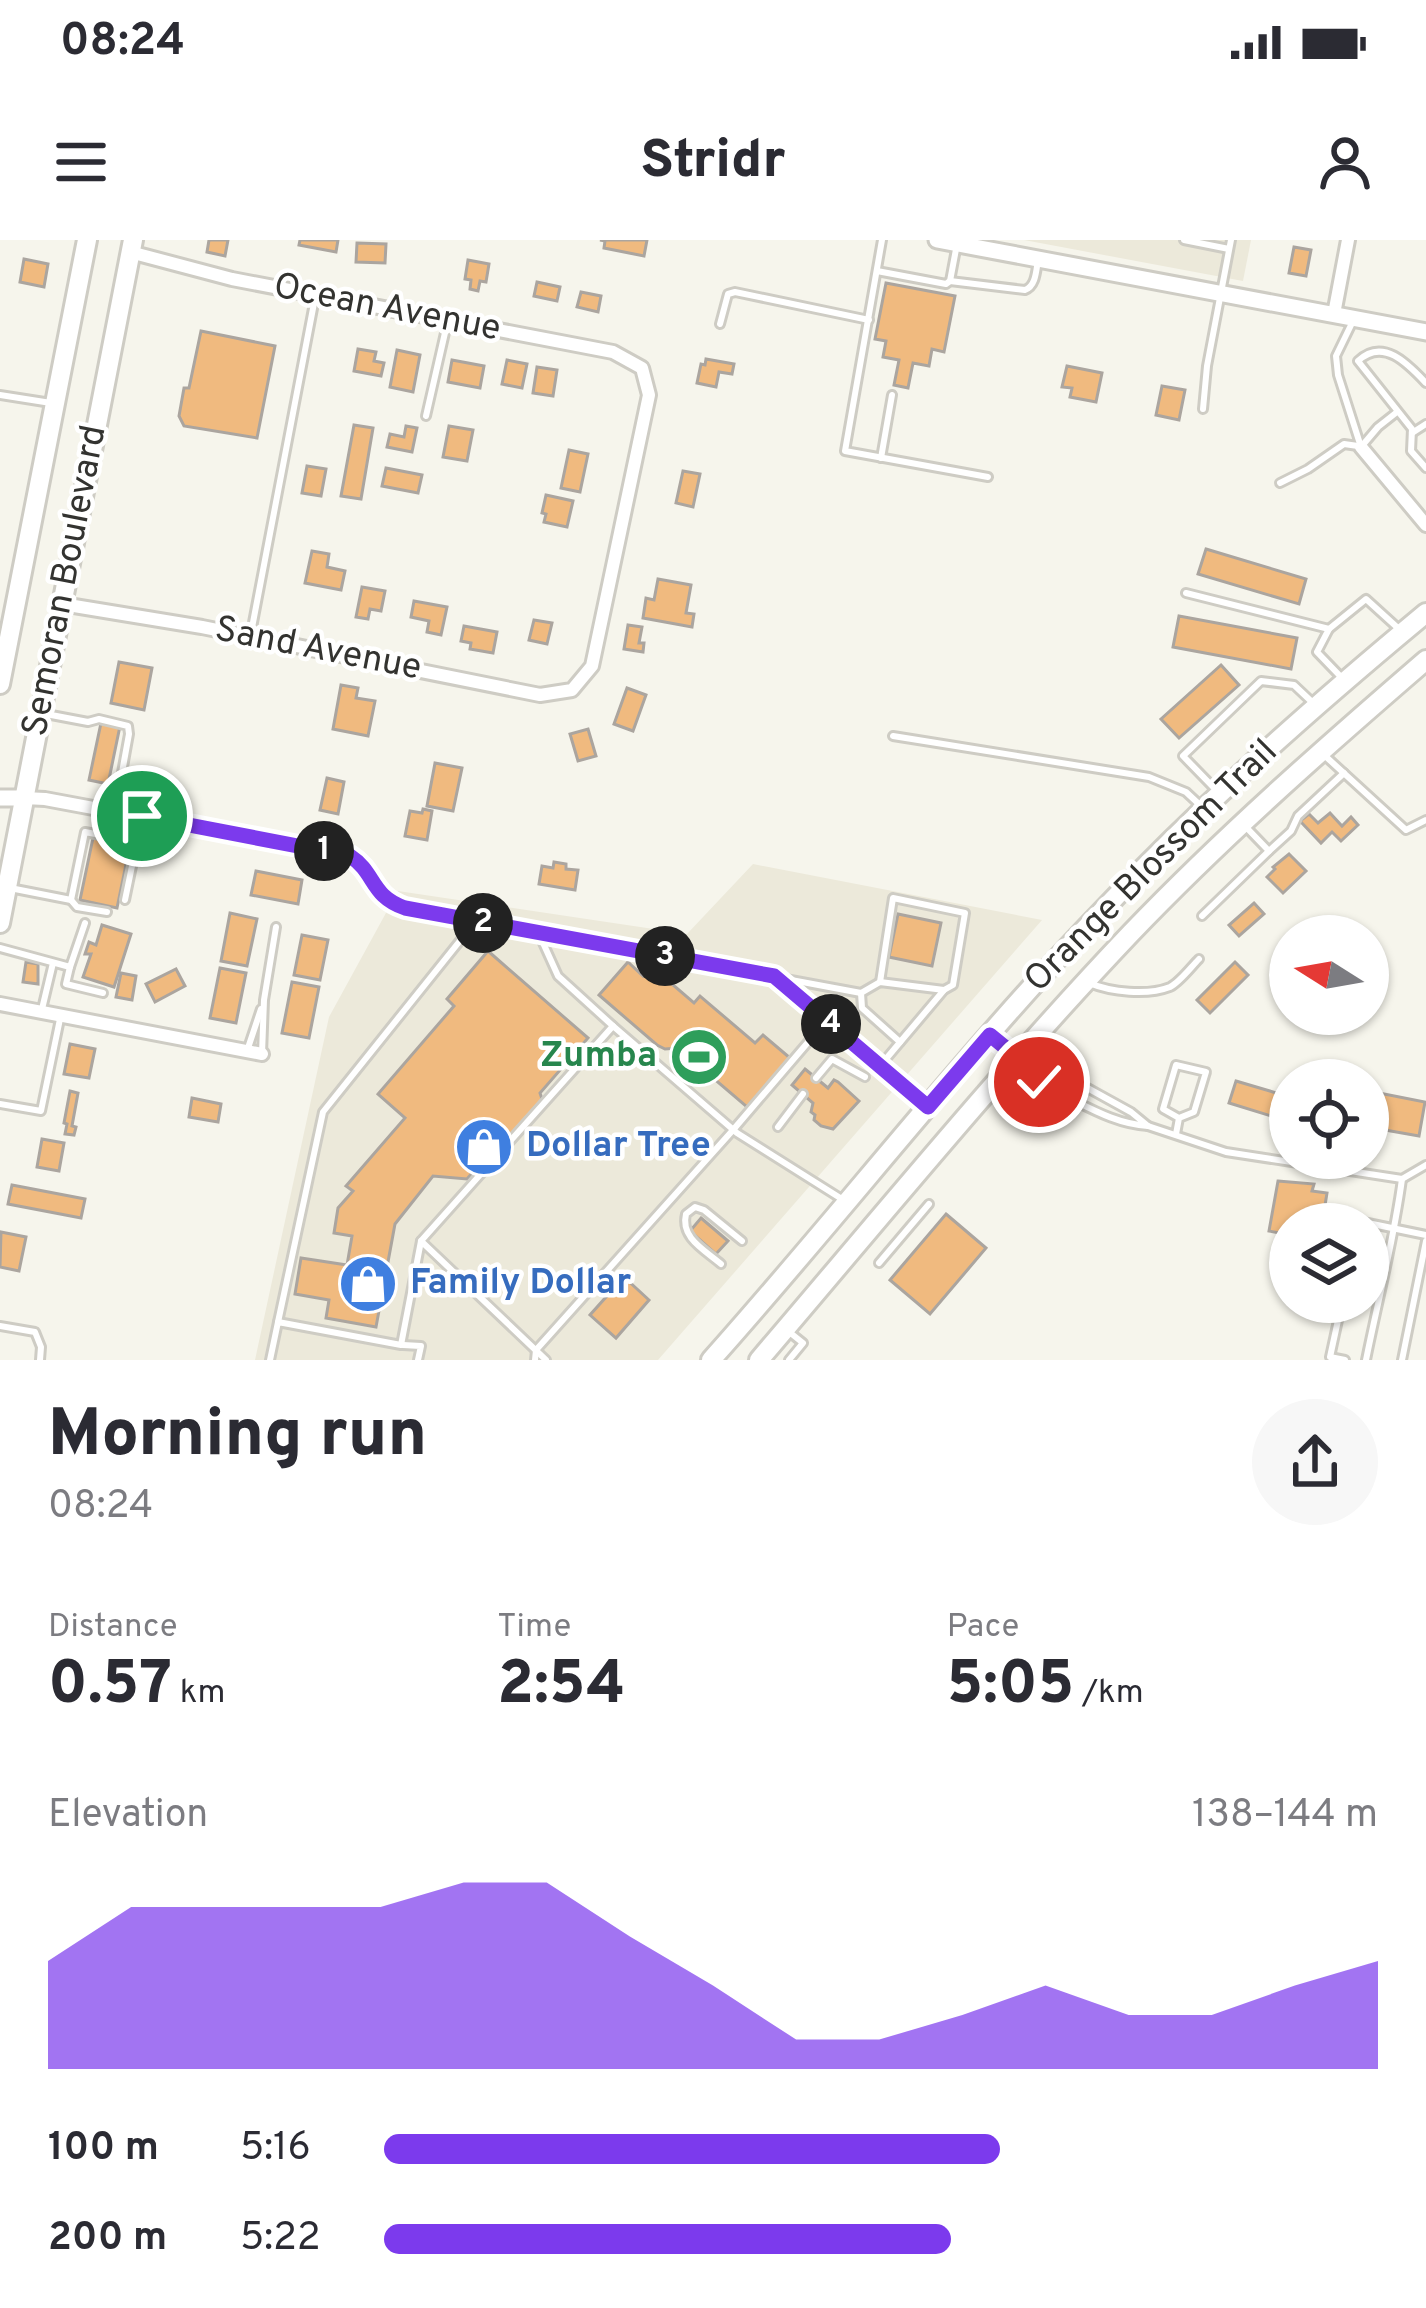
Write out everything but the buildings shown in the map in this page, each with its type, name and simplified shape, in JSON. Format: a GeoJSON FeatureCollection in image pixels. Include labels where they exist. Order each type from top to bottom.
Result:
{"type":"FeatureCollection","features":[{"type":"Feature","properties":{"kind":"main road","name":"Semoran Boulevard"},"geometry":{"type":"LineString","coordinates":[[0,684],[9,589],[54,403],[86,240]]}},
{"type":"Feature","properties":{"kind":"main road","name":"Semoran Boulevard"},"geometry":{"type":"LineString","coordinates":[[0,923],[128,244]]}},
{"type":"Feature","properties":{"kind":"main road","name":"Orange Blossom Trail"},"geometry":{"type":"LineString","coordinates":[[711,1360],[1102,910],[1316,705],[1426,613]]}},
{"type":"Feature","properties":{"kind":"main road","name":"Orange Blossom Trail"},"geometry":{"type":"LineString","coordinates":[[759,1360],[1086,981],[1244,821],[1426,660]]}},
{"type":"Feature","properties":{"kind":"main road"},"geometry":{"type":"LineString","coordinates":[[1220,794],[1244,821]]}},
{"type":"Feature","properties":{"kind":"main road"},"geometry":{"type":"LineString","coordinates":[[990,1035],[1018,1058]]}},
{"type":"Feature","properties":{"kind":"main road"},"geometry":{"type":"LineString","coordinates":[[847,1202],[876,1224]]}},
{"type":"Feature","properties":{"kind":"street"},"geometry":{"type":"LineString","coordinates":[[937,240],[1426,332]]}},
{"type":"Feature","properties":{"kind":"street"},"geometry":{"type":"LineString","coordinates":[[1334,314],[1348,240]]}},
{"type":"Feature","properties":{"kind":"street","name":"Ocean Avenue"},"geometry":{"type":"LineString","coordinates":[[128,244],[232,279],[613,352],[642,368],[649,395],[592,665],[572,690]]}},
{"type":"Feature","properties":{"kind":"street"},"geometry":{"type":"LineString","coordinates":[[1361,447],[1420,507],[1426,525]]}},
{"type":"Feature","properties":{"kind":"street","name":"Sand Avenue"},"geometry":{"type":"LineString","coordinates":[[62,604],[540,695],[572,690]]}},
{"type":"Feature","properties":{"kind":"street"},"geometry":{"type":"LineString","coordinates":[[0,798],[45,799],[350,856]]}},
{"type":"Feature","properties":{"kind":"street"},"geometry":{"type":"LineString","coordinates":[[0,1004],[255,1053]]}},
{"type":"Feature","properties":{"kind":"lane"},"geometry":{"type":"LineString","coordinates":[[882,240],[845,452],[988,477]]}},
{"type":"Feature","properties":{"kind":"lane"},"geometry":{"type":"LineString","coordinates":[[1184,240],[1230,244],[1203,409]]}},
{"type":"Feature","properties":{"kind":"lane"},"geometry":{"type":"LineString","coordinates":[[950,281],[957,242]]}},
{"type":"Feature","properties":{"kind":"lane"},"geometry":{"type":"LineString","coordinates":[[877,271],[946,284],[1025,290],[1034,281],[1038,259]]}},
{"type":"Feature","properties":{"kind":"lane"},"geometry":{"type":"LineString","coordinates":[[720,323],[728,294],[734,292],[868,320]]}},
{"type":"Feature","properties":{"kind":"lane"},"geometry":{"type":"LineString","coordinates":[[250,637],[316,295]]}},
{"type":"Feature","properties":{"kind":"lane"},"geometry":{"type":"LineString","coordinates":[[1354,318],[1336,356],[1361,447]]}},
{"type":"Feature","properties":{"kind":"lane"},"geometry":{"type":"LineString","coordinates":[[426,416],[448,320]]}},
{"type":"Feature","properties":{"kind":"lane"},"geometry":{"type":"LineString","coordinates":[[1426,383],[1394,353],[1364,354],[1358,361],[1412,429],[1411,451],[1426,469]]}},
{"type":"Feature","properties":{"kind":"lane"},"geometry":{"type":"LineString","coordinates":[[0,394],[54,403]]}},
{"type":"Feature","properties":{"kind":"lane"},"geometry":{"type":"LineString","coordinates":[[881,458],[892,395]]}},
{"type":"Feature","properties":{"kind":"lane"},"geometry":{"type":"LineString","coordinates":[[1361,447],[1398,412]]}},
{"type":"Feature","properties":{"kind":"lane"},"geometry":{"type":"LineString","coordinates":[[1412,434],[1426,424]]}},
{"type":"Feature","properties":{"kind":"lane"},"geometry":{"type":"LineString","coordinates":[[1280,483],[1344,444],[1361,447]]}},
{"type":"Feature","properties":{"kind":"lane"},"geometry":{"type":"LineString","coordinates":[[1186,592],[1328,629]]}},
{"type":"Feature","properties":{"kind":"lane"},"geometry":{"type":"LineString","coordinates":[[1345,681],[1317,652],[1328,629],[1366,598],[1402,632]]}},
{"type":"Feature","properties":{"kind":"lane"},"geometry":{"type":"LineString","coordinates":[[1220,794],[1183,756],[1261,681],[1294,685],[1316,705]]}},
{"type":"Feature","properties":{"kind":"lane"},"geometry":{"type":"LineString","coordinates":[[40,713],[88,722],[99,718],[128,726],[115,811]]}},
{"type":"Feature","properties":{"kind":"lane"},"geometry":{"type":"LineString","coordinates":[[893,736],[1149,777],[1186,792],[1204,809]]}},
{"type":"Feature","properties":{"kind":"lane"},"geometry":{"type":"LineString","coordinates":[[1320,752],[1406,830],[1426,820]]}},
{"type":"Feature","properties":{"kind":"lane"},"geometry":{"type":"LineString","coordinates":[[1202,916],[1291,831],[1298,816],[1343,773]]}},
{"type":"Feature","properties":{"kind":"lane"},"geometry":{"type":"LineString","coordinates":[[125,900],[142,816]]}},
{"type":"Feature","properties":{"kind":"lane"},"geometry":{"type":"LineString","coordinates":[[1244,821],[1269,851]]}},
{"type":"Feature","properties":{"kind":"lane"},"geometry":{"type":"LineString","coordinates":[[71,900],[85,832],[136,842]]}},
{"type":"Feature","properties":{"kind":"lane"},"geometry":{"type":"LineString","coordinates":[[350,856],[391,903],[861,993],[880,982],[944,990]]}},
{"type":"Feature","properties":{"kind":"lane"},"geometry":{"type":"LineString","coordinates":[[7,887],[107,912]]}},
{"type":"Feature","properties":{"kind":"lane"},"geometry":{"type":"LineString","coordinates":[[880,982],[893,898],[965,913],[953,985],[880,1066]]}},
{"type":"Feature","properties":{"kind":"lane"},"geometry":{"type":"LineString","coordinates":[[271,1360],[322,1112],[476,922]]}},
{"type":"Feature","properties":{"kind":"lane"},"geometry":{"type":"LineString","coordinates":[[85,923],[66,984],[103,993]]}},
{"type":"Feature","properties":{"kind":"lane"},"geometry":{"type":"LineString","coordinates":[[255,1053],[276,927]]}},
{"type":"Feature","properties":{"kind":"lane"},"geometry":{"type":"LineString","coordinates":[[538,934],[558,976],[613,1026],[733,1130],[847,1202]]}},
{"type":"Feature","properties":{"kind":"lane"},"geometry":{"type":"LineString","coordinates":[[0,948],[70,967]]}},
{"type":"Feature","properties":{"kind":"lane"},"geometry":{"type":"LineString","coordinates":[[1086,981],[1109,991],[1171,986],[1199,959]]}},
{"type":"Feature","properties":{"kind":"lane"},"geometry":{"type":"LineString","coordinates":[[41,1012],[53,962]]}},
{"type":"Feature","properties":{"kind":"lane"},"geometry":{"type":"LineString","coordinates":[[774,976],[928,1107]]}},
{"type":"Feature","properties":{"kind":"lane"},"geometry":{"type":"LineString","coordinates":[[861,993],[862,1008],[900,1042]]}},
{"type":"Feature","properties":{"kind":"lane"},"geometry":{"type":"LineString","coordinates":[[255,1053],[264,1000]]}},
{"type":"Feature","properties":{"kind":"lane"},"geometry":{"type":"LineString","coordinates":[[0,1104],[41,1111],[61,1016]]}},
{"type":"Feature","properties":{"kind":"lane"},"geometry":{"type":"LineString","coordinates":[[536,1355],[826,1021]]}},
{"type":"Feature","properties":{"kind":"lane"},"geometry":{"type":"LineString","coordinates":[[401,1345],[421,1240],[613,1026]]}},
{"type":"Feature","properties":{"kind":"lane"},"geometry":{"type":"LineString","coordinates":[[1032,1042],[1043,1064],[1148,1126]]}},
{"type":"Feature","properties":{"kind":"lane"},"geometry":{"type":"LineString","coordinates":[[816,1078],[832,1059],[865,1076]]}},
{"type":"Feature","properties":{"kind":"lane"},"geometry":{"type":"LineString","coordinates":[[1177,1065],[1206,1072],[1194,1112],[1179,1118],[1163,1109],[1177,1065]]}},
{"type":"Feature","properties":{"kind":"lane"},"geometry":{"type":"LineString","coordinates":[[1002,1076],[1039,1082],[1121,1121],[1226,1152],[1402,1179],[1426,1165]]}},
{"type":"Feature","properties":{"kind":"lane"},"geometry":{"type":"LineString","coordinates":[[778,1126],[803,1094]]}},
{"type":"Feature","properties":{"kind":"lane"},"geometry":{"type":"LineString","coordinates":[[1176,1134],[1179,1118]]}},
{"type":"Feature","properties":{"kind":"lane"},"geometry":{"type":"LineString","coordinates":[[1366,1360],[1396,1228],[1402,1179]]}},
{"type":"Feature","properties":{"kind":"lane"},"geometry":{"type":"LineString","coordinates":[[879,1263],[929,1204]]}},
{"type":"Feature","properties":{"kind":"lane"},"geometry":{"type":"LineString","coordinates":[[721,1264],[686,1233],[686,1214],[695,1208],[704,1210],[742,1241]]}},
{"type":"Feature","properties":{"kind":"lane"},"geometry":{"type":"LineString","coordinates":[[876,1224],[898,1242]]}},
{"type":"Feature","properties":{"kind":"lane"},"geometry":{"type":"LineString","coordinates":[[1389,1227],[1426,1238],[1402,1360]]}},
{"type":"Feature","properties":{"kind":"lane"},"geometry":{"type":"LineString","coordinates":[[421,1240],[546,1360]]}},
{"type":"Feature","properties":{"kind":"lane"},"geometry":{"type":"LineString","coordinates":[[278,1322],[421,1346],[418,1360]]}},
{"type":"Feature","properties":{"kind":"lane"},"geometry":{"type":"LineString","coordinates":[[1337,1323],[1330,1357],[1346,1360]]}},
{"type":"Feature","properties":{"kind":"lane"},"geometry":{"type":"LineString","coordinates":[[0,1326],[35,1332],[40,1360]]}},
{"type":"Feature","properties":{"kind":"lane"},"geometry":{"type":"LineString","coordinates":[[785,1329],[803,1343],[788,1360]]}},
{"type":"Feature","properties":{"kind":"shaded area"},"geometry":{"type":"Polygon","coordinates":[[[1024,240],[1251,240],[1243,281],[1024,240]]]}},
{"type":"Feature","properties":{"kind":"shaded area"},"geometry":{"type":"Polygon","coordinates":[[[753,864],[1042,920],[658,1360],[255,1360],[329,1017],[398,891],[687,934],[753,864]]]}},
{"type":"Feature","properties":{"kind":"place","name":"Zumba"},"geometry":{"type":"Point","coordinates":[699,1057]}},
{"type":"Feature","properties":{"kind":"place","name":"Dollar Tree"},"geometry":{"type":"Point","coordinates":[484,1147]}},
{"type":"Feature","properties":{"kind":"place","name":"Family Dollar"},"geometry":{"type":"Point","coordinates":[368,1284]}},
{"type":"Feature","properties":{"kind":"route"},"geometry":{"type":"LineString","coordinates":[[142,816],[350,856],[360,862],[380,894],[405,908],[774,976],[928,1107],[990,1035],[1018,1058],[1002,1076],[1039,1082]]}}]}
